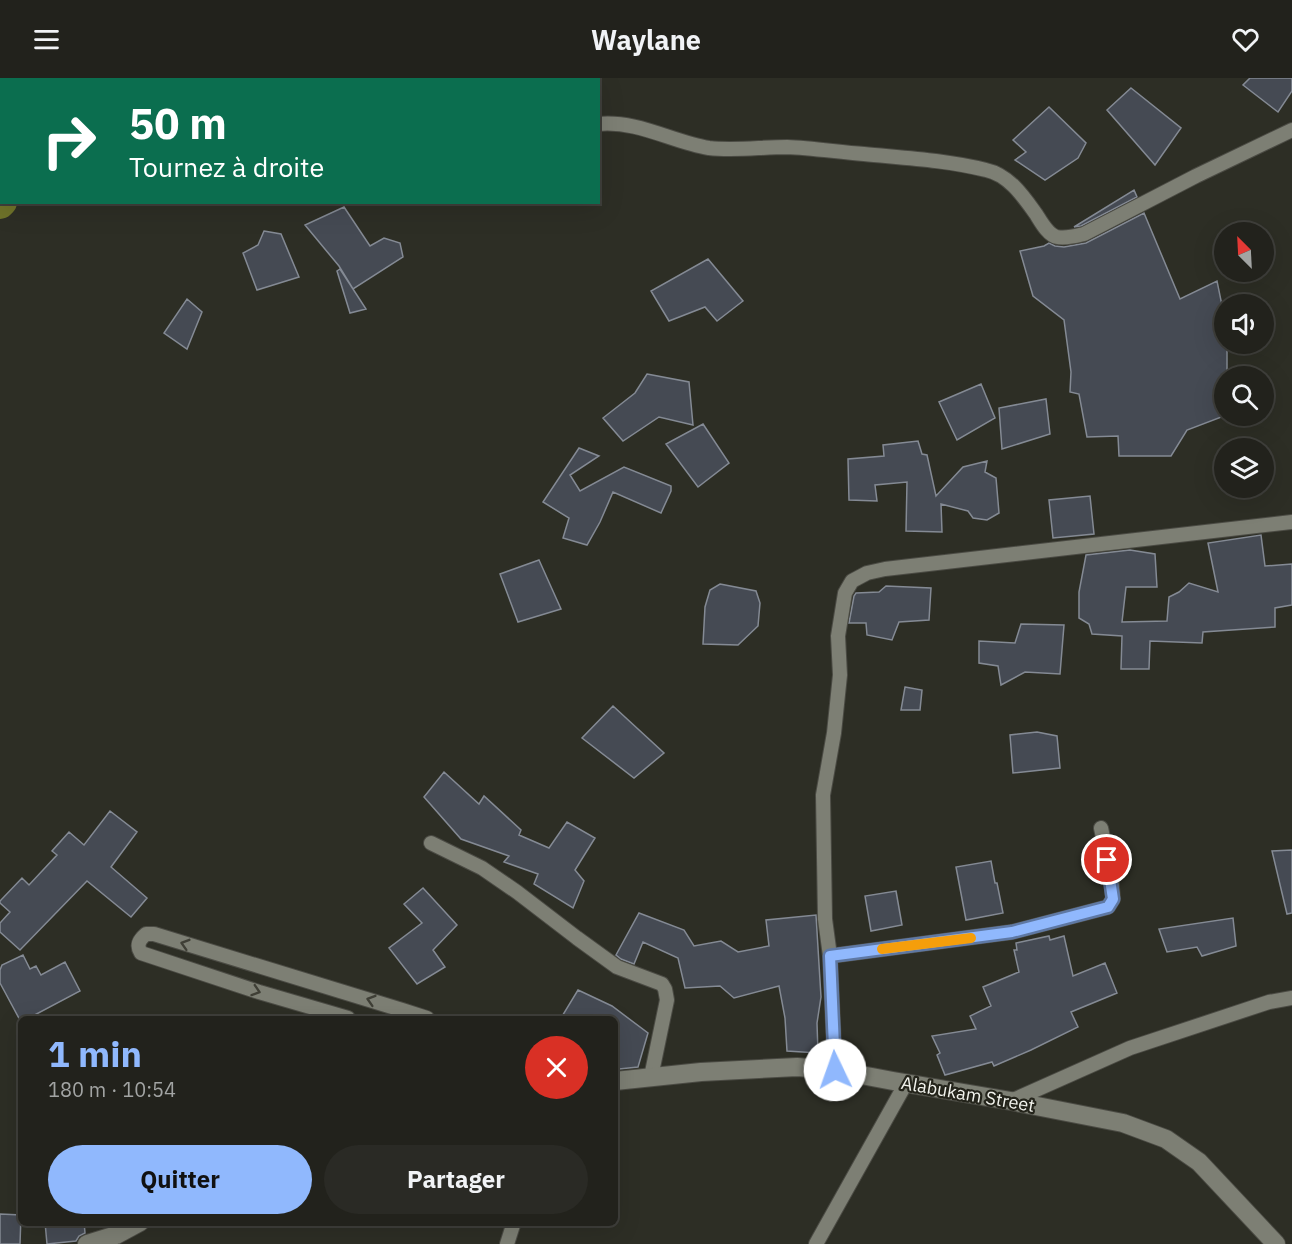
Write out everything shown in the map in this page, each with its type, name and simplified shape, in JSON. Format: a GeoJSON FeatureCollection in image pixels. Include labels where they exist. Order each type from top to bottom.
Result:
{"type":"FeatureCollection","features":[{"type":"Feature","properties":{"kind":"street"},"geometry":{"type":"LineString","coordinates":[[600,124],[611,123],[641,128],[710,148],[787,147],[935,160],[987,170],[999,174],[1011,183],[1055,237],[1084,234],[1292,130]]}},
{"type":"Feature","properties":{"kind":"street"},"geometry":{"type":"LineString","coordinates":[[835,1070],[830,956],[825,919],[823,795],[834,733],[840,675],[838,636],[845,593],[852,581],[867,573],[885,569],[1292,522]]}},
{"type":"Feature","properties":{"kind":"street"},"geometry":{"type":"LineString","coordinates":[[830,956],[1012,932],[1108,907],[1113,899],[1111,876],[1101,828]]}},
{"type":"Feature","properties":{"kind":"street"},"geometry":{"type":"LineString","coordinates":[[431,843],[482,868],[617,967],[662,984],[667,1000],[651,1077]]}},
{"type":"Feature","properties":{"kind":"street"},"geometry":{"type":"LineString","coordinates":[[342,1016],[141,953],[138,945],[146,934],[154,934],[421,1016]]}},
{"type":"Feature","properties":{"kind":"street"},"geometry":{"type":"LineString","coordinates":[[1011,1101],[1130,1048],[1269,1002],[1292,998]]}},
{"type":"Feature","properties":{"kind":"street","name":"Alabukam Street"},"geometry":{"type":"LineString","coordinates":[[618,1081],[701,1072],[797,1067],[835,1070],[1123,1123],[1166,1139],[1199,1162],[1276,1244]]}},
{"type":"Feature","properties":{"kind":"street"},"geometry":{"type":"LineString","coordinates":[[816,1244],[906,1083]]}},
{"type":"Feature","properties":{"kind":"street"},"geometry":{"type":"LineString","coordinates":[[87,1244],[116,1235],[133,1226]]}},
{"type":"Feature","properties":{"kind":"street"},"geometry":{"type":"LineString","coordinates":[[507,1244],[513,1226]]}},
{"type":"Feature","properties":{"kind":"building"},"geometry":{"type":"Polygon","coordinates":[[[1250,78],[1292,78],[1292,91],[1278,112],[1243,85],[1250,78]]]}},
{"type":"Feature","properties":{"kind":"building"},"geometry":{"type":"Polygon","coordinates":[[[1131,88],[1181,128],[1155,165],[1107,110],[1131,88]]]}},
{"type":"Feature","properties":{"kind":"building"},"geometry":{"type":"Polygon","coordinates":[[[1049,107],[1086,143],[1078,158],[1045,180],[1015,160],[1026,152],[1013,140],[1049,107]]]}},
{"type":"Feature","properties":{"kind":"building"},"geometry":{"type":"Polygon","coordinates":[[[1134,190],[1137,197],[1081,226],[1074,227],[1134,190]]]}},
{"type":"Feature","properties":{"kind":"building"},"geometry":{"type":"Polygon","coordinates":[[[344,207],[370,246],[384,238],[400,243],[403,257],[353,289],[339,266],[305,225],[344,207]]]}},
{"type":"Feature","properties":{"kind":"building"},"geometry":{"type":"Polygon","coordinates":[[[1144,213],[1180,299],[1217,282],[1220,294],[1214,294],[1214,354],[1227,354],[1227,366],[1214,366],[1214,420],[1187,430],[1171,456],[1119,456],[1118,436],[1087,437],[1079,394],[1070,392],[1071,372],[1064,320],[1033,296],[1020,251],[1049,243],[1064,247],[1086,243],[1144,213]]]}},
{"type":"Feature","properties":{"kind":"building"},"geometry":{"type":"Polygon","coordinates":[[[264,231],[281,234],[299,277],[257,290],[243,253],[258,245],[264,231]]]}},
{"type":"Feature","properties":{"kind":"building"},"geometry":{"type":"Polygon","coordinates":[[[708,259],[743,301],[717,321],[705,307],[669,321],[651,291],[708,259]]]}},
{"type":"Feature","properties":{"kind":"building"},"geometry":{"type":"Polygon","coordinates":[[[340,269],[366,309],[350,313],[337,271],[340,269]]]}},
{"type":"Feature","properties":{"kind":"building"},"geometry":{"type":"Polygon","coordinates":[[[187,299],[202,312],[187,349],[164,333],[187,299]]]}},
{"type":"Feature","properties":{"kind":"building"},"geometry":{"type":"Polygon","coordinates":[[[647,374],[689,382],[693,425],[659,417],[623,441],[603,418],[635,393],[647,374]]]}},
{"type":"Feature","properties":{"kind":"building"},"geometry":{"type":"Polygon","coordinates":[[[981,384],[995,418],[957,440],[939,402],[981,384]]]}},
{"type":"Feature","properties":{"kind":"building"},"geometry":{"type":"Polygon","coordinates":[[[1046,399],[1050,434],[1002,449],[999,408],[1046,399]]]}},
{"type":"Feature","properties":{"kind":"building"},"geometry":{"type":"Polygon","coordinates":[[[703,424],[729,463],[698,487],[666,444],[703,424]]]}},
{"type":"Feature","properties":{"kind":"building"},"geometry":{"type":"Polygon","coordinates":[[[918,441],[922,454],[927,455],[936,496],[963,467],[987,461],[985,472],[996,478],[999,513],[987,520],[973,518],[968,511],[941,504],[942,532],[906,531],[907,482],[875,485],[877,501],[849,500],[848,459],[884,456],[883,445],[918,441]]]}},
{"type":"Feature","properties":{"kind":"building"},"geometry":{"type":"Polygon","coordinates":[[[579,448],[599,456],[570,475],[580,491],[624,467],[671,486],[661,513],[613,492],[587,545],[563,538],[569,518],[543,502],[579,448]]]}},
{"type":"Feature","properties":{"kind":"building"},"geometry":{"type":"Polygon","coordinates":[[[1090,496],[1094,534],[1053,538],[1049,500],[1090,496]]]}},
{"type":"Feature","properties":{"kind":"building"},"geometry":{"type":"Polygon","coordinates":[[[1261,535],[1265,566],[1292,564],[1292,605],[1275,608],[1275,627],[1203,632],[1202,643],[1150,641],[1149,669],[1121,669],[1122,636],[1092,634],[1089,624],[1079,618],[1079,592],[1086,555],[1130,550],[1155,554],[1157,587],[1126,587],[1122,622],[1167,621],[1169,597],[1189,583],[1218,592],[1208,543],[1261,535]]]}},
{"type":"Feature","properties":{"kind":"building"},"geometry":{"type":"Polygon","coordinates":[[[539,560],[561,609],[518,622],[500,574],[539,560]]]}},
{"type":"Feature","properties":{"kind":"building"},"geometry":{"type":"Polygon","coordinates":[[[720,584],[756,591],[760,603],[758,626],[738,645],[703,644],[705,607],[710,590],[720,584]]]}},
{"type":"Feature","properties":{"kind":"building"},"geometry":{"type":"Polygon","coordinates":[[[886,586],[931,588],[929,620],[899,622],[892,640],[867,635],[866,623],[849,623],[856,593],[879,592],[886,586]]]}},
{"type":"Feature","properties":{"kind":"building"},"geometry":{"type":"Polygon","coordinates":[[[1021,624],[1064,625],[1060,674],[1025,672],[1001,685],[998,666],[979,663],[979,641],[1015,643],[1021,624]]]}},
{"type":"Feature","properties":{"kind":"building"},"geometry":{"type":"Polygon","coordinates":[[[905,687],[922,690],[920,710],[901,710],[905,687]]]}},
{"type":"Feature","properties":{"kind":"building"},"geometry":{"type":"Polygon","coordinates":[[[613,706],[664,753],[634,778],[582,738],[613,706]]]}},
{"type":"Feature","properties":{"kind":"building"},"geometry":{"type":"Polygon","coordinates":[[[1037,732],[1057,736],[1060,768],[1013,773],[1010,735],[1037,732]]]}},
{"type":"Feature","properties":{"kind":"building"},"geometry":{"type":"Polygon","coordinates":[[[444,772],[479,804],[484,796],[521,830],[519,835],[549,848],[567,822],[595,838],[575,870],[584,881],[573,908],[534,884],[538,874],[504,862],[509,856],[461,839],[424,797],[444,772]]]}},
{"type":"Feature","properties":{"kind":"building"},"geometry":{"type":"Polygon","coordinates":[[[110,811],[137,832],[111,867],[147,898],[131,917],[87,881],[20,950],[0,932],[0,923],[10,912],[0,901],[22,878],[29,885],[57,855],[52,851],[69,832],[84,845],[110,811]]]}},
{"type":"Feature","properties":{"kind":"building"},"geometry":{"type":"Polygon","coordinates":[[[1292,850],[1292,913],[1287,914],[1272,851],[1292,850]]]}},
{"type":"Feature","properties":{"kind":"building"},"geometry":{"type":"Polygon","coordinates":[[[991,861],[1003,913],[966,920],[956,867],[991,861]]]}},
{"type":"Feature","properties":{"kind":"building"},"geometry":{"type":"Polygon","coordinates":[[[423,888],[457,925],[433,950],[445,967],[417,984],[389,948],[422,923],[404,904],[423,888]]]}},
{"type":"Feature","properties":{"kind":"building"},"geometry":{"type":"Polygon","coordinates":[[[896,891],[902,925],[871,931],[865,896],[896,891]]]}},
{"type":"Feature","properties":{"kind":"building"},"geometry":{"type":"Polygon","coordinates":[[[639,913],[684,930],[694,946],[721,941],[738,952],[769,946],[766,920],[816,915],[821,997],[817,1023],[818,1053],[787,1051],[785,1018],[779,986],[734,998],[720,986],[685,988],[678,958],[643,942],[634,964],[621,959],[616,955],[639,913]]]}},
{"type":"Feature","properties":{"kind":"building"},"geometry":{"type":"Polygon","coordinates":[[[1233,918],[1236,946],[1202,956],[1197,947],[1167,952],[1159,929],[1233,918]]]}},
{"type":"Feature","properties":{"kind":"building"},"geometry":{"type":"Polygon","coordinates":[[[1049,936],[1050,940],[1064,936],[1073,976],[1105,963],[1117,993],[1071,1012],[1078,1027],[1031,1050],[994,1066],[992,1062],[945,1075],[937,1055],[940,1053],[932,1036],[976,1029],[970,1016],[991,1006],[983,987],[1019,972],[1014,950],[1017,950],[1016,943],[1049,936]]]}},
{"type":"Feature","properties":{"kind":"building"},"geometry":{"type":"Polygon","coordinates":[[[23,955],[30,969],[36,966],[41,975],[65,962],[80,991],[33,1016],[18,1016],[0,983],[2,965],[23,955]]]}},
{"type":"Feature","properties":{"kind":"building"},"geometry":{"type":"Polygon","coordinates":[[[578,990],[612,1006],[648,1033],[638,1067],[618,1069],[618,1016],[562,1016],[578,990]]]}},
{"type":"Feature","properties":{"kind":"building"},"geometry":{"type":"Polygon","coordinates":[[[0,1214],[18,1215],[18,1226],[21,1226],[20,1244],[0,1244],[0,1214]]]}},
{"type":"Feature","properties":{"kind":"building"},"geometry":{"type":"Polygon","coordinates":[[[45,1226],[84,1226],[85,1233],[76,1241],[47,1244],[45,1226]]]}},
{"type":"Feature","properties":{"kind":"slow traffic"},"geometry":{"type":"LineString","coordinates":[[882,949],[971,938]]}},
{"type":"Feature","properties":{"kind":"route"},"geometry":{"type":"LineString","coordinates":[[835,1070],[830,956],[1012,932],[1108,907],[1113,899],[1107,860]]}}]}
